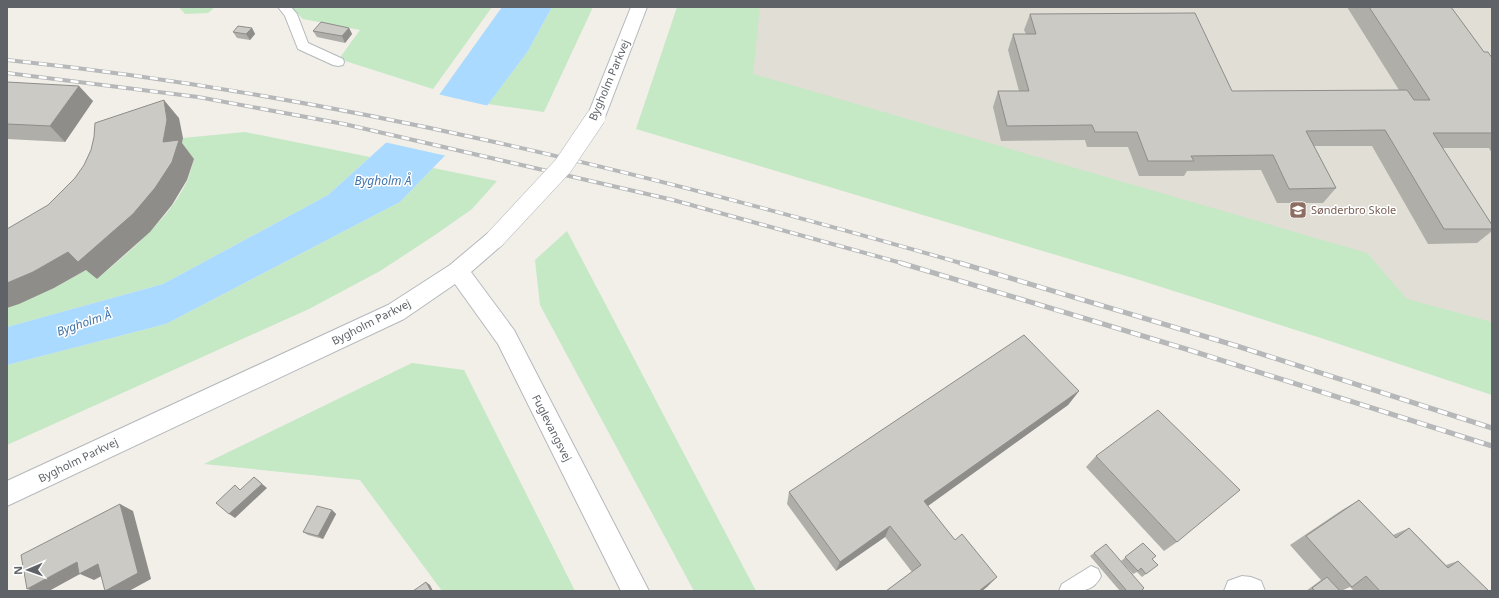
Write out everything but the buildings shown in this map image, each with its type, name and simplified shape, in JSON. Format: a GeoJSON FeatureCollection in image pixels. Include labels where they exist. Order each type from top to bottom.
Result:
{"type":"FeatureCollection","features":[{"type":"Feature","properties":{"kind":"street","name":"Bygholm Parkvej"},"geometry":{"type":"LineString","coordinates":[[7,494],[396,312],[458,271],[495,239],[563,166],[596,117],[639,7]]}},
{"type":"Feature","properties":{"kind":"street","name":"Fuglevangsvej"},"geometry":{"type":"LineString","coordinates":[[458,271],[506,337],[635,591]]}},
{"type":"Feature","properties":{"kind":"street"},"geometry":{"type":"LineString","coordinates":[[1238,591],[1252,591]]}},
{"type":"Feature","properties":{"kind":"lane"},"geometry":{"type":"LineString","coordinates":[[284,7],[291,14],[303,46],[338,62]]}},
{"type":"Feature","properties":{"kind":"lane"},"geometry":{"type":"LineString","coordinates":[[1069,591],[1091,576]]}},
{"type":"Feature","properties":{"kind":"shaded area","name":"Sønderbro Skole"},"geometry":{"type":"Polygon","coordinates":[[[731,7],[1492,7],[1492,334],[718,87],[731,7]]]}},
{"type":"Feature","properties":{"kind":"green space"},"geometry":{"type":"Polygon","coordinates":[[[179,7],[215,7],[208,13],[185,14],[179,7]]]}},
{"type":"Feature","properties":{"kind":"green space"},"geometry":{"type":"Polygon","coordinates":[[[291,7],[492,7],[433,89],[339,59],[360,30],[303,19],[291,7]]]}},
{"type":"Feature","properties":{"kind":"green space"},"geometry":{"type":"Polygon","coordinates":[[[552,7],[593,7],[544,112],[488,104],[528,51],[552,7]]]}},
{"type":"Feature","properties":{"kind":"green space"},"geometry":{"type":"Polygon","coordinates":[[[677,7],[760,7],[753,74],[1367,253],[1407,299],[1492,322],[1492,395],[1321,338],[1133,278],[636,129],[677,7]]]}},
{"type":"Feature","properties":{"kind":"green space"},"geometry":{"type":"Polygon","coordinates":[[[245,132],[370,157],[328,195],[163,284],[7,327],[7,308],[54,288],[88,269],[97,279],[148,234],[171,207],[181,193],[188,179],[194,159],[178,161],[183,138],[245,132]]]}},
{"type":"Feature","properties":{"kind":"green space"},"geometry":{"type":"Polygon","coordinates":[[[433,168],[497,181],[472,209],[380,271],[309,309],[7,445],[7,365],[166,324],[400,202],[433,168]]]}},
{"type":"Feature","properties":{"kind":"green space"},"geometry":{"type":"Polygon","coordinates":[[[567,231],[756,591],[694,591],[540,305],[535,260],[567,231]]]}},
{"type":"Feature","properties":{"kind":"green space"},"geometry":{"type":"Polygon","coordinates":[[[412,363],[464,370],[575,591],[442,591],[360,480],[204,464],[412,363]]]}},
{"type":"Feature","properties":{"kind":"water","name":"Bygholm Å"},"geometry":{"type":"Polygon","coordinates":[[[502,7],[552,7],[528,51],[465,135],[400,202],[166,324],[7,365],[7,327],[163,284],[328,195],[439,95],[502,7]]]}},
{"type":"Feature","properties":{"kind":"pier"},"geometry":{"type":"Polygon","coordinates":[[[437,94],[489,106],[466,136],[447,156],[384,142],[437,94]]]}},
{"type":"Feature","properties":{"kind":"railway"},"geometry":{"type":"LineString","coordinates":[[7,60],[129,75],[250,94],[370,116],[490,141],[728,199],[964,264]]}},
{"type":"Feature","properties":{"kind":"railway"},"geometry":{"type":"LineString","coordinates":[[7,73],[198,97],[344,124],[673,200],[905,264]]}},
{"type":"Feature","properties":{"kind":"railway"},"geometry":{"type":"LineString","coordinates":[[901,263],[1186,349],[1492,446]]}},
{"type":"Feature","properties":{"kind":"railway"},"geometry":{"type":"LineString","coordinates":[[960,263],[1237,346],[1492,428]]}},
{"type":"Feature","properties":{"kind":"place","name":"Sønderbro Skole"},"geometry":{"type":"Point","coordinates":[1298,210]}}]}
